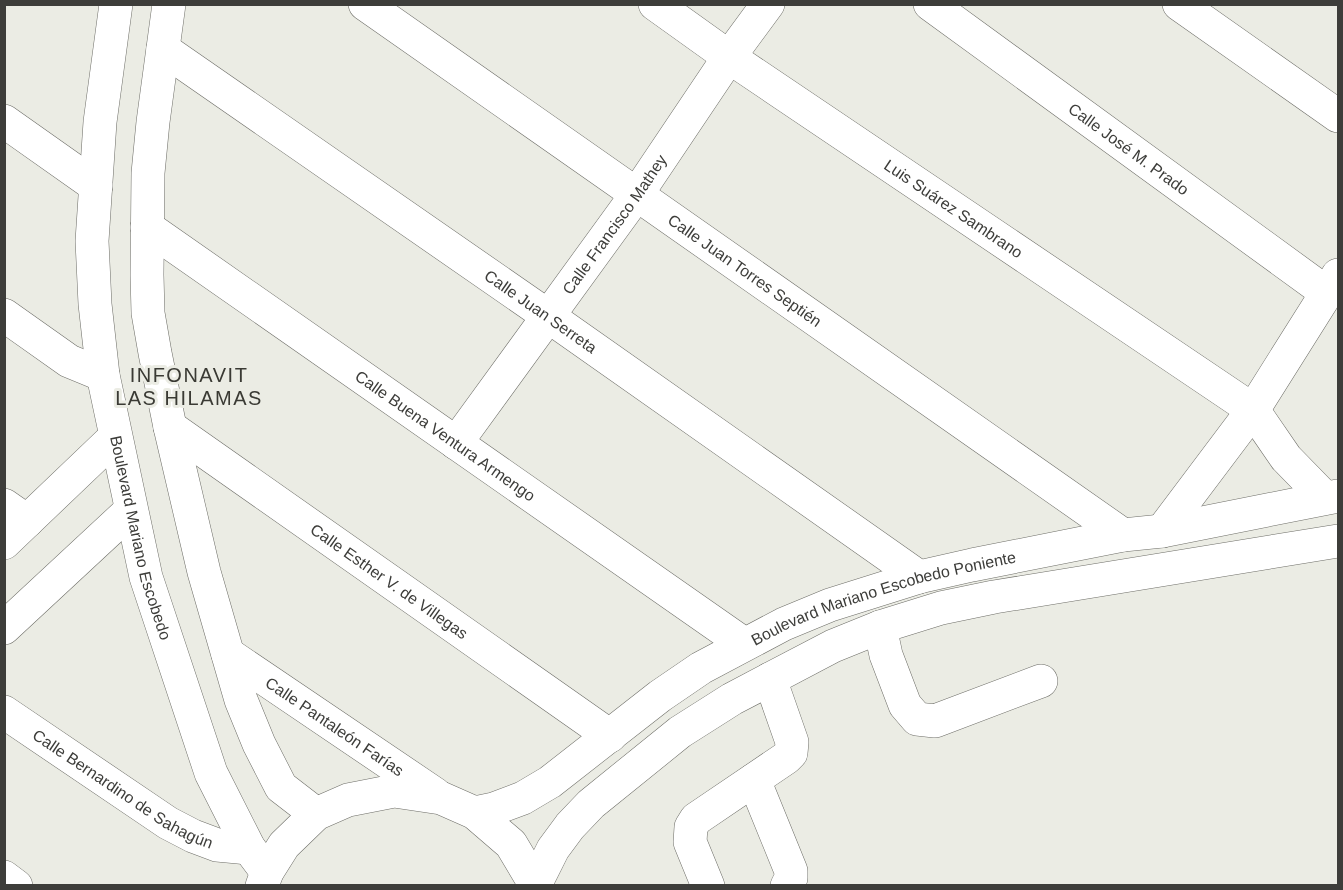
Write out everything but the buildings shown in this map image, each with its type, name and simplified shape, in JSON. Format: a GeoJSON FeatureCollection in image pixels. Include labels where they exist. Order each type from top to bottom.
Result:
{"type":"FeatureCollection","features":[{"type":"Feature","properties":{"kind":"street"},"geometry":{"type":"LineString","coordinates":[[169,4],[148,173],[148,313],[170,427],[204,572],[241,700],[259,744],[281,787],[316,814]]}},
{"type":"Feature","properties":{"kind":"street","name":"Calle Juan Torres Septién"},"geometry":{"type":"LineString","coordinates":[[365,4],[1123,535]]}},
{"type":"Feature","properties":{"kind":"street","name":"Luis Suárez Sambrano"},"geometry":{"type":"LineString","coordinates":[[655,4],[729,57],[1253,410]]}},
{"type":"Feature","properties":{"kind":"street","name":"Calle Francisco Mathey"},"geometry":{"type":"LineString","coordinates":[[456,443],[637,194],[729,57],[768,4]]}},
{"type":"Feature","properties":{"kind":"street","name":"Calle José M. Prado"},"geometry":{"type":"LineString","coordinates":[[930,4],[1333,284]]}},
{"type":"Feature","properties":{"kind":"street"},"geometry":{"type":"LineString","coordinates":[[1179,4],[1338,116]]}},
{"type":"Feature","properties":{"kind":"street","name":"Boulevard Mariano Escobedo"},"geometry":{"type":"LineString","coordinates":[[112,6],[100,122],[92,241],[95,304],[103,375],[146,578],[211,773],[260,868]]}},
{"type":"Feature","properties":{"kind":"street","name":"Calle Juan Serreta"},"geometry":{"type":"LineString","coordinates":[[163,49],[919,577]]}},
{"type":"Feature","properties":{"kind":"street"},"geometry":{"type":"LineString","coordinates":[[4,121],[96,186]]}},
{"type":"Feature","properties":{"kind":"street","name":"Calle Buena Ventura Armengo"},"geometry":{"type":"LineString","coordinates":[[147,227],[744,644]]}},
{"type":"Feature","properties":{"kind":"street"},"geometry":{"type":"LineString","coordinates":[[1162,531],[1253,410],[1333,284]]}},
{"type":"Feature","properties":{"kind":"street"},"geometry":{"type":"LineString","coordinates":[[4,315],[69,361],[103,375]]}},
{"type":"Feature","properties":{"kind":"street"},"geometry":{"type":"LineString","coordinates":[[1253,410],[1286,458],[1332,497]]}},
{"type":"Feature","properties":{"kind":"street","name":"Calle Esther V. de Villegas"},"geometry":{"type":"LineString","coordinates":[[170,427],[610,736]]}},
{"type":"Feature","properties":{"kind":"street"},"geometry":{"type":"LineString","coordinates":[[12,523],[115,437]]}},
{"type":"Feature","properties":{"kind":"street","name":"Boulevard Mariano Escobedo Poniente"},"geometry":{"type":"LineString","coordinates":[[475,813],[494,809],[523,798],[550,782],[660,696],[693,674],[744,644],[830,605],[919,577],[1123,535],[1162,531],[1332,497]]}},
{"type":"Feature","properties":{"kind":"street"},"geometry":{"type":"LineString","coordinates":[[4,628],[131,510]]}},
{"type":"Feature","properties":{"kind":"street","name":"Boulevard Mariano Escobedo Poniente"},"geometry":{"type":"LineString","coordinates":[[535,885],[553,849],[570,826],[597,798],[680,732],[732,699],[833,646],[880,627],[941,609],[994,597],[1338,541]]}},
{"type":"Feature","properties":{"kind":"street"},"geometry":{"type":"LineString","coordinates":[[880,627],[886,655],[905,705],[917,719],[935,721],[1041,681]]}},
{"type":"Feature","properties":{"kind":"street","name":"Calle Pantaleón Farías"},"geometry":{"type":"LineString","coordinates":[[228,654],[441,798]]}},
{"type":"Feature","properties":{"kind":"street"},"geometry":{"type":"LineString","coordinates":[[708,885],[690,842],[691,827],[696,819],[791,753],[792,742],[770,679]]}},
{"type":"Feature","properties":{"kind":"street","name":"Calle Bernardino de Sahagún"},"geometry":{"type":"LineString","coordinates":[[4,712],[168,823],[260,868]]}},
{"type":"Feature","properties":{"kind":"street"},"geometry":{"type":"LineString","coordinates":[[754,780],[791,871],[791,878],[787,885]]}},
{"type":"Feature","properties":{"kind":"street"},"geometry":{"type":"LineString","coordinates":[[260,868],[316,814],[348,800],[394,791],[441,798],[475,813],[511,844],[535,885]]}},
{"type":"Feature","properties":{"kind":"street"},"geometry":{"type":"LineString","coordinates":[[4,877],[16,885]]}},
{"type":"Feature","properties":{"kind":"district","name":"INFONAVIT LAS HILAMAS"},"geometry":{"type":"Point","coordinates":[189,386]}}]}
